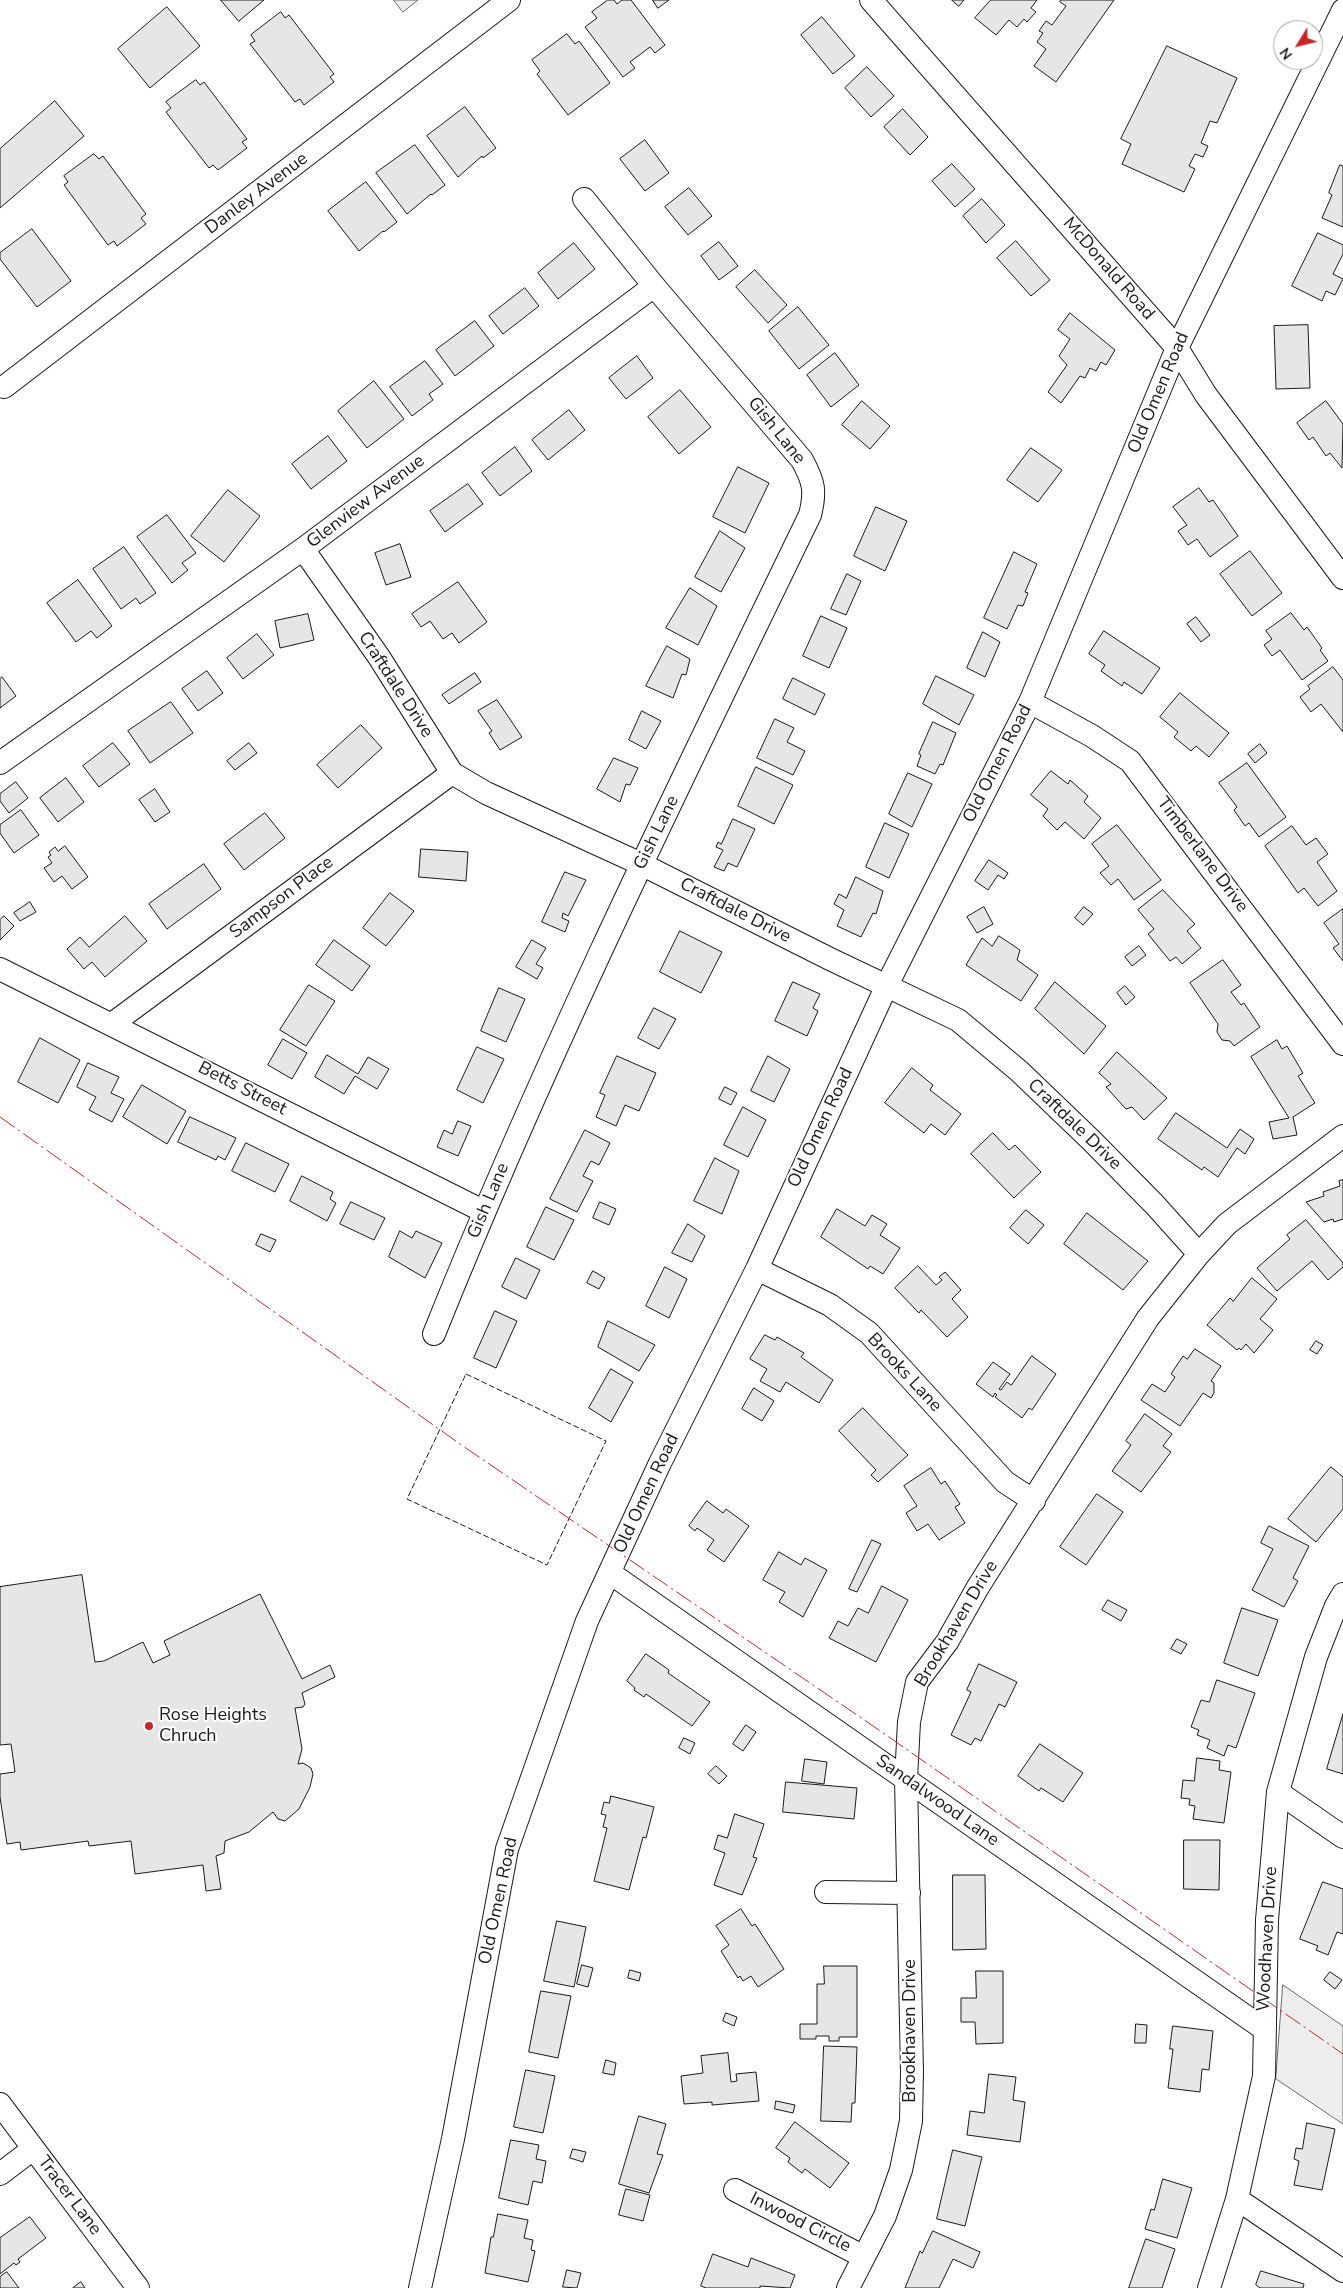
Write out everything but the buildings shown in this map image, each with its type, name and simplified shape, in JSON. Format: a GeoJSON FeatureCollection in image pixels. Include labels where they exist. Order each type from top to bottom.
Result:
{"type":"FeatureCollection","features":[{"type":"Feature","properties":{"kind":"street","name":"Danley Avenue"},"geometry":{"type":"LineString","coordinates":[[4,387],[509,0]]}},
{"type":"Feature","properties":{"kind":"street","name":"McDonald Road"},"geometry":{"type":"LineString","coordinates":[[871,0],[1177,348],[1206,395],[1343,578]]}},
{"type":"Feature","properties":{"kind":"street","name":"Old Omen Road"},"geometry":{"type":"LineString","coordinates":[[420,2288],[453,2139],[507,1849],[587,1620],[705,1370],[757,1269],[887,985],[1030,702],[1177,348],[1343,10]]}},
{"type":"Feature","properties":{"kind":"street"},"geometry":{"type":"LineString","coordinates":[[584,199],[654,286]]}},
{"type":"Feature","properties":{"kind":"street","name":"Gish Lane"},"geometry":{"type":"LineString","coordinates":[[434,1334],[483,1211],[642,864],[810,515],[815,496],[812,477],[802,460],[714,354],[654,286]]}},
{"type":"Feature","properties":{"kind":"street","name":"Glenview Avenue"},"geometry":{"type":"LineString","coordinates":[[0,763],[303,549],[654,286]]}},
{"type":"Feature","properties":{"kind":"street","name":"Craftdale Drive"},"geometry":{"type":"LineString","coordinates":[[303,549],[379,657],[452,773],[486,793],[642,864],[830,959],[958,1020],[1018,1071],[1092,1141],[1199,1254]]}},
{"type":"Feature","properties":{"kind":"street","name":"Timberlane Drive"},"geometry":{"type":"LineString","coordinates":[[1030,702],[1092,736],[1130,761],[1343,1044]]}},
{"type":"Feature","properties":{"kind":"street","name":"Sampson Place"},"geometry":{"type":"LineString","coordinates":[[112,1024],[452,773]]}},
{"type":"Feature","properties":{"kind":"street","name":"Betts Street"},"geometry":{"type":"LineString","coordinates":[[0,969],[483,1211]]}},
{"type":"Feature","properties":{"kind":"street","name":"Brookhaven Drive"},"geometry":{"type":"LineString","coordinates":[[848,2288],[885,2216],[901,2170],[910,2121],[912,2072],[906,1779],[909,1722],[917,1682],[947,1642],[978,1587],[1148,1318],[1199,1254],[1227,1224],[1343,1136]]}},
{"type":"Feature","properties":{"kind":"street","name":"Brooks Lane"},"geometry":{"type":"LineString","coordinates":[[757,1269],[830,1306],[869,1333],[1005,1482],[1034,1501]]}},
{"type":"Feature","properties":{"kind":"street","name":"Sandalwood Lane"},"geometry":{"type":"LineString","coordinates":[[610,1573],[1264,2029]]}},
{"type":"Feature","properties":{"kind":"street","name":"Woodhaven Drive"},"geometry":{"type":"LineString","coordinates":[[1208,2288],[1237,2199],[1264,2076],[1267,1920],[1278,1792],[1316,1657],[1336,1606],[1343,1594]]}},
{"type":"Feature","properties":{"kind":"street"},"geometry":{"type":"LineString","coordinates":[[1278,1792],[1343,1837]]}},
{"type":"Feature","properties":{"kind":"street"},"geometry":{"type":"LineString","coordinates":[[826,1892],[909,1893]]}},
{"type":"Feature","properties":{"kind":"street","name":"Tracer Lane"},"geometry":{"type":"LineString","coordinates":[[0,2104],[138,2288]]}},
{"type":"Feature","properties":{"kind":"street"},"geometry":{"type":"LineString","coordinates":[[0,2174],[33,2149]]}},
{"type":"Feature","properties":{"kind":"street","name":"Inwood Circle"},"geometry":{"type":"LineString","coordinates":[[735,2190],[864,2257]]}},
{"type":"Feature","properties":{"kind":"street"},"geometry":{"type":"LineString","coordinates":[[1237,2199],[1343,2271]]}},
{"type":"Feature","properties":{"kind":"shaded area"},"geometry":{"type":"Polygon","coordinates":[[[394,0],[418,0],[403,12],[394,0]]]}},
{"type":"Feature","properties":{"kind":"shaded area"},"geometry":{"type":"Polygon","coordinates":[[[1283,1985],[1343,2026],[1343,2124],[1276,2079],[1283,1985]]]}},
{"type":"Feature","properties":{"kind":"fence"},"geometry":{"type":"LineString","coordinates":[[466,1374],[606,1441],[547,1565],[407,1499],[466,1374]]}},
{"type":"Feature","properties":{"kind":"power"},"geometry":{"type":"LineString","coordinates":[[0,1117],[460,1444],[876,1728],[1343,2054]]}},
{"type":"Feature","properties":{"kind":"place","name":"Rose Heights Chruch"},"geometry":{"type":"Point","coordinates":[149,1726]}}]}
